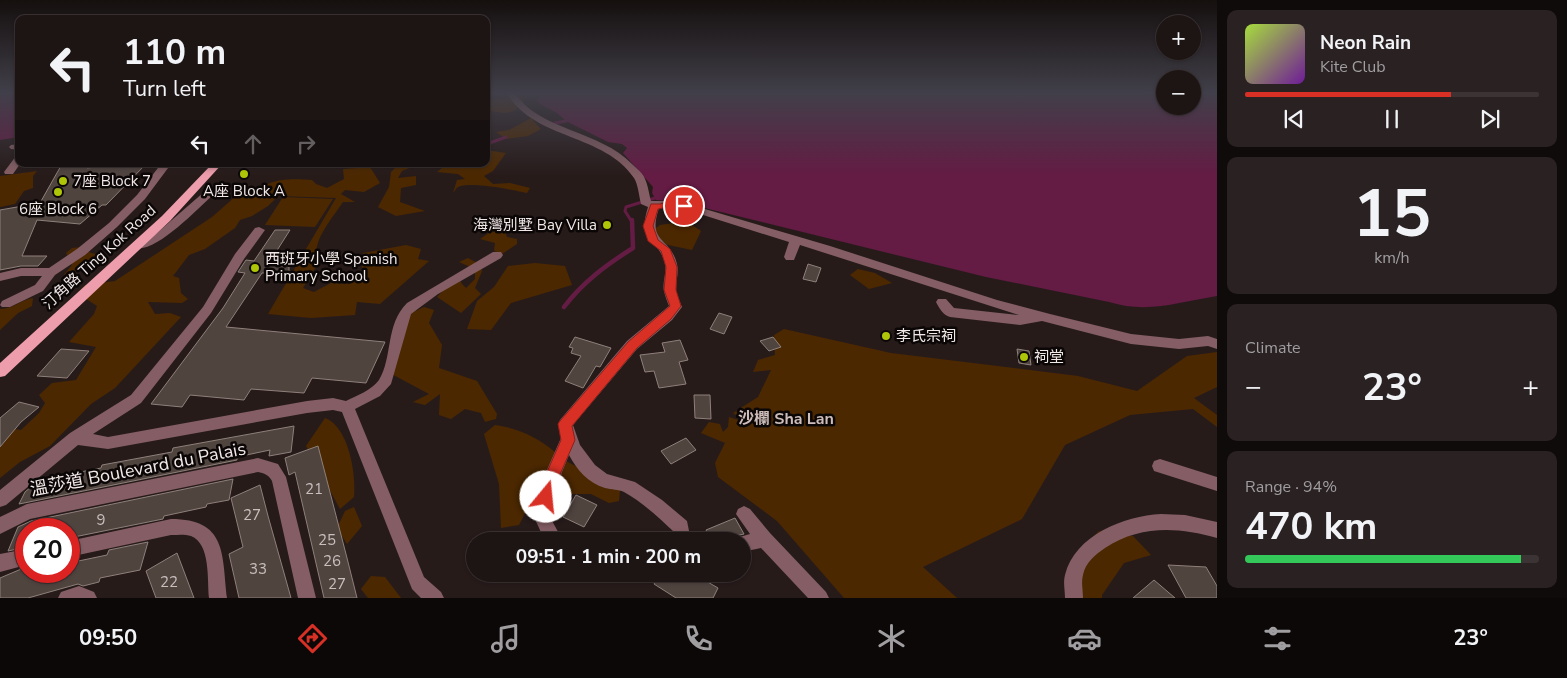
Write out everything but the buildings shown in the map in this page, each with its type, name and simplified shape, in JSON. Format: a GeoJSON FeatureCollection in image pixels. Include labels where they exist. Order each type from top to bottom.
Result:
{"type":"FeatureCollection","features":[{"type":"Feature","properties":{"kind":"main road","name":"汀角路 Ting Kok Road"},"geometry":{"type":"LineString","coordinates":[[0,372],[51,322],[138,245],[200,185],[215,167]]}},
{"type":"Feature","properties":{"kind":"street"},"geometry":{"type":"LineString","coordinates":[[544,121],[553,127],[599,144],[620,157],[640,178],[648,201],[648,226],[653,241],[665,249],[672,267],[670,290],[676,306],[667,316],[632,345],[565,424],[568,440],[581,461],[601,479],[628,486],[681,527],[681,532]]}},
{"type":"Feature","properties":{"kind":"street"},"geometry":{"type":"LineString","coordinates":[[9,172],[15,164]]}},
{"type":"Feature","properties":{"kind":"street"},"geometry":{"type":"LineString","coordinates":[[6,304],[39,288],[52,272],[114,226],[141,197],[164,167]]}},
{"type":"Feature","properties":{"kind":"street"},"geometry":{"type":"LineString","coordinates":[[138,245],[161,236],[208,194]]}},
{"type":"Feature","properties":{"kind":"street"},"geometry":{"type":"LineString","coordinates":[[648,201],[660,207],[673,203],[684,206],[994,304],[1050,319],[1132,338],[1179,344],[1208,341],[1217,344]]}},
{"type":"Feature","properties":{"kind":"street"},"geometry":{"type":"LineString","coordinates":[[0,500],[75,438],[136,399],[207,310],[239,257],[259,230]]}},
{"type":"Feature","properties":{"kind":"street"},"geometry":{"type":"LineString","coordinates":[[790,257],[794,240]]}},
{"type":"Feature","properties":{"kind":"street"},"geometry":{"type":"LineString","coordinates":[[75,438],[108,443],[307,406],[332,404],[347,407],[379,389],[385,382],[396,340],[406,312],[496,255]]}},
{"type":"Feature","properties":{"kind":"street"},"geometry":{"type":"LineString","coordinates":[[0,277],[21,272],[52,272]]}},
{"type":"Feature","properties":{"kind":"street"},"geometry":{"type":"LineString","coordinates":[[942,302],[950,312],[1020,320],[1050,319]]}},
{"type":"Feature","properties":{"kind":"street"},"geometry":{"type":"LineString","coordinates":[[347,407],[418,583],[435,598]]}},
{"type":"Feature","properties":{"kind":"street"},"geometry":{"type":"LineString","coordinates":[[550,532],[542,517],[554,472],[568,440]]}},
{"type":"Feature","properties":{"kind":"street","name":"溫莎道 Boulevard du Palais"},"geometry":{"type":"LineString","coordinates":[[0,526],[27,512],[258,465],[269,467],[277,472],[280,481],[307,598]]}},
{"type":"Feature","properties":{"kind":"street"},"geometry":{"type":"LineString","coordinates":[[1160,466],[1217,484]]}},
{"type":"Feature","properties":{"kind":"street"},"geometry":{"type":"LineString","coordinates":[[744,514],[764,539],[820,598]]}},
{"type":"Feature","properties":{"kind":"street"},"geometry":{"type":"LineString","coordinates":[[1074,598],[1074,574],[1085,553],[1103,540],[1123,530],[1153,522],[1192,522],[1217,530]]}},
{"type":"Feature","properties":{"kind":"street"},"geometry":{"type":"LineString","coordinates":[[80,547],[172,527],[186,526],[198,528],[207,535],[211,546],[218,598]]}},
{"type":"Feature","properties":{"kind":"street"},"geometry":{"type":"LineString","coordinates":[[751,542],[764,539]]}},
{"type":"Feature","properties":{"kind":"street"},"geometry":{"type":"LineString","coordinates":[[0,563],[15,560]]}},
{"type":"Feature","properties":{"kind":"street"},"geometry":{"type":"LineString","coordinates":[[67,598],[79,595],[88,598]]}},
{"type":"Feature","properties":{"kind":"shaded area"},"geometry":{"type":"Polygon","coordinates":[[[0,121],[15,121],[15,138],[0,140],[0,121]]]}},
{"type":"Feature","properties":{"kind":"shaded area"},"geometry":{"type":"Polygon","coordinates":[[[526,121],[534,121],[541,129],[528,136],[506,139],[496,132],[509,130],[526,121]]]}},
{"type":"Feature","properties":{"kind":"shaded area"},"geometry":{"type":"Polygon","coordinates":[[[566,121],[1217,121],[1217,296],[1163,306],[1137,307],[1123,305],[986,277],[680,202],[656,200],[652,193],[653,187],[623,153],[627,148],[622,144],[608,142],[566,121]]]}},
{"type":"Feature","properties":{"kind":"shaded area"},"geometry":{"type":"Polygon","coordinates":[[[490,151],[506,153],[493,171],[484,176],[493,184],[510,183],[530,188],[527,193],[492,187],[464,185],[458,187],[453,193],[457,180],[465,179],[458,174],[437,172],[442,168],[440,167],[490,167],[490,151]]]}},
{"type":"Feature","properties":{"kind":"shaded area"},"geometry":{"type":"Polygon","coordinates":[[[370,167],[380,183],[364,192],[345,190],[341,194],[355,202],[343,202],[319,239],[317,255],[319,262],[303,288],[314,292],[331,283],[348,284],[361,280],[363,253],[406,245],[421,249],[418,259],[429,261],[380,304],[357,302],[355,315],[311,318],[268,314],[336,198],[278,196],[268,206],[252,216],[240,220],[235,228],[205,249],[189,255],[173,276],[179,278],[181,293],[188,299],[182,303],[148,302],[155,314],[170,313],[181,317],[115,388],[91,404],[50,446],[20,462],[0,478],[0,427],[21,430],[39,413],[45,403],[39,395],[52,383],[76,380],[96,347],[69,342],[94,314],[97,306],[77,293],[85,285],[115,281],[212,217],[236,196],[251,194],[263,186],[284,180],[312,180],[316,184],[327,188],[344,179],[343,169],[370,167]]]}},
{"type":"Feature","properties":{"kind":"shaded area"},"geometry":{"type":"Polygon","coordinates":[[[396,167],[412,167],[402,171],[398,178],[416,176],[416,185],[401,188],[400,202],[425,211],[396,216],[378,207],[389,187],[391,172],[396,167]]]}},
{"type":"Feature","properties":{"kind":"shaded area"},"geometry":{"type":"Polygon","coordinates":[[[37,171],[33,176],[33,188],[24,191],[15,204],[0,207],[0,176],[37,171]]]}},
{"type":"Feature","properties":{"kind":"shaded area"},"geometry":{"type":"Polygon","coordinates":[[[283,197],[333,199],[315,227],[265,225],[283,197]]]}},
{"type":"Feature","properties":{"kind":"shaded area"},"geometry":{"type":"Polygon","coordinates":[[[686,221],[701,231],[692,250],[668,245],[646,235],[660,225],[686,221]]]}},
{"type":"Feature","properties":{"kind":"shaded area"},"geometry":{"type":"Polygon","coordinates":[[[500,225],[507,237],[517,239],[517,244],[502,254],[494,251],[495,243],[480,239],[500,225]]]}},
{"type":"Feature","properties":{"kind":"shaded area"},"geometry":{"type":"Polygon","coordinates":[[[82,247],[91,253],[102,255],[92,264],[63,276],[72,265],[66,253],[72,248],[82,247]]]}},
{"type":"Feature","properties":{"kind":"shaded area"},"geometry":{"type":"Polygon","coordinates":[[[468,258],[479,264],[482,271],[475,288],[481,294],[461,313],[437,297],[452,281],[459,278],[466,288],[475,279],[475,269],[459,262],[468,258]]]}},
{"type":"Feature","properties":{"kind":"shaded area"},"geometry":{"type":"Polygon","coordinates":[[[535,263],[565,266],[572,285],[511,303],[491,330],[467,329],[477,301],[494,287],[508,266],[535,263]]]}},
{"type":"Feature","properties":{"kind":"shaded area"},"geometry":{"type":"Polygon","coordinates":[[[858,269],[875,273],[892,283],[869,289],[850,275],[858,269]]]}},
{"type":"Feature","properties":{"kind":"shaded area"},"geometry":{"type":"Polygon","coordinates":[[[33,298],[32,306],[18,313],[0,330],[0,309],[9,308],[33,298]]]}},
{"type":"Feature","properties":{"kind":"shaded area"},"geometry":{"type":"Polygon","coordinates":[[[424,307],[434,310],[429,323],[442,345],[439,368],[477,381],[497,414],[496,419],[485,422],[481,413],[465,409],[451,419],[439,415],[440,394],[425,405],[413,402],[429,394],[386,371],[405,316],[424,307]]]}},
{"type":"Feature","properties":{"kind":"shaded area"},"geometry":{"type":"Polygon","coordinates":[[[784,329],[891,353],[1078,376],[1137,391],[1187,356],[1217,352],[1217,387],[1194,398],[1217,415],[1217,427],[1193,409],[1130,415],[1065,445],[1022,519],[923,567],[957,598],[844,598],[777,521],[718,477],[715,463],[725,443],[701,433],[709,422],[720,424],[723,432],[728,427],[729,417],[748,423],[733,413],[758,397],[771,370],[753,372],[758,360],[775,355],[774,335],[784,329]]]}},
{"type":"Feature","properties":{"kind":"shaded area"},"geometry":{"type":"Polygon","coordinates":[[[325,418],[340,431],[345,441],[354,476],[354,497],[340,509],[306,446],[325,418]]]}},
{"type":"Feature","properties":{"kind":"shaded area"},"geometry":{"type":"Polygon","coordinates":[[[495,425],[528,434],[556,453],[519,525],[501,528],[499,484],[484,434],[495,425]]]}},
{"type":"Feature","properties":{"kind":"shaded area"},"geometry":{"type":"Polygon","coordinates":[[[566,461],[620,490],[619,501],[609,503],[591,494],[561,494],[553,487],[566,461]]]}},
{"type":"Feature","properties":{"kind":"shaded area"},"geometry":{"type":"Polygon","coordinates":[[[354,507],[362,526],[347,544],[337,528],[345,511],[354,507]]]}},
{"type":"Feature","properties":{"kind":"shaded area"},"geometry":{"type":"Polygon","coordinates":[[[1099,531],[1133,536],[1151,555],[1124,563],[1102,595],[1102,598],[1081,598],[1077,554],[1099,531]]]}},
{"type":"Feature","properties":{"kind":"shaded area"},"geometry":{"type":"Polygon","coordinates":[[[371,576],[385,577],[401,598],[368,598],[361,589],[371,576]]]}},
{"type":"Feature","properties":{"kind":"waterway"},"geometry":{"type":"LineString","coordinates":[[555,123],[566,121]]}},
{"type":"Feature","properties":{"kind":"waterway"},"geometry":{"type":"LineString","coordinates":[[490,143],[506,137]]}},
{"type":"Feature","properties":{"kind":"waterway"},"geometry":{"type":"LineString","coordinates":[[632,222],[625,211],[626,207],[655,198]]}},
{"type":"Feature","properties":{"kind":"waterway"},"geometry":{"type":"LineString","coordinates":[[564,307],[596,274],[633,248],[632,220]]}},
{"type":"Feature","properties":{"kind":"place","name":"A座 Block A"},"geometry":{"type":"Point","coordinates":[244,174]}},
{"type":"Feature","properties":{"kind":"place","name":"7座 Block 7"},"geometry":{"type":"Point","coordinates":[63,181]}},
{"type":"Feature","properties":{"kind":"place","name":"6座 Block 6"},"geometry":{"type":"Point","coordinates":[58,192]}},
{"type":"Feature","properties":{"kind":"place","name":"海灣別墅 Bay Villa"},"geometry":{"type":"Point","coordinates":[607,225]}},
{"type":"Feature","properties":{"kind":"place","name":"西班牙小學 Spanish Primary School"},"geometry":{"type":"Point","coordinates":[255,268]}},
{"type":"Feature","properties":{"kind":"place","name":"李氏宗祠"},"geometry":{"type":"Point","coordinates":[886,336]}},
{"type":"Feature","properties":{"kind":"place","name":"祠堂"},"geometry":{"type":"Point","coordinates":[1024,357]}},
{"type":"Feature","properties":{"kind":"district","name":"沙欄 Sha Lan"},"geometry":{"type":"Point","coordinates":[786,418]}},
{"type":"Feature","properties":{"kind":"route"},"geometry":{"type":"LineString","coordinates":[[546,497],[554,472],[568,440],[565,424],[632,345],[667,316],[676,306],[670,290],[672,267],[665,249],[653,241],[648,226],[654,206],[660,207],[673,203],[684,206]]}}]}
